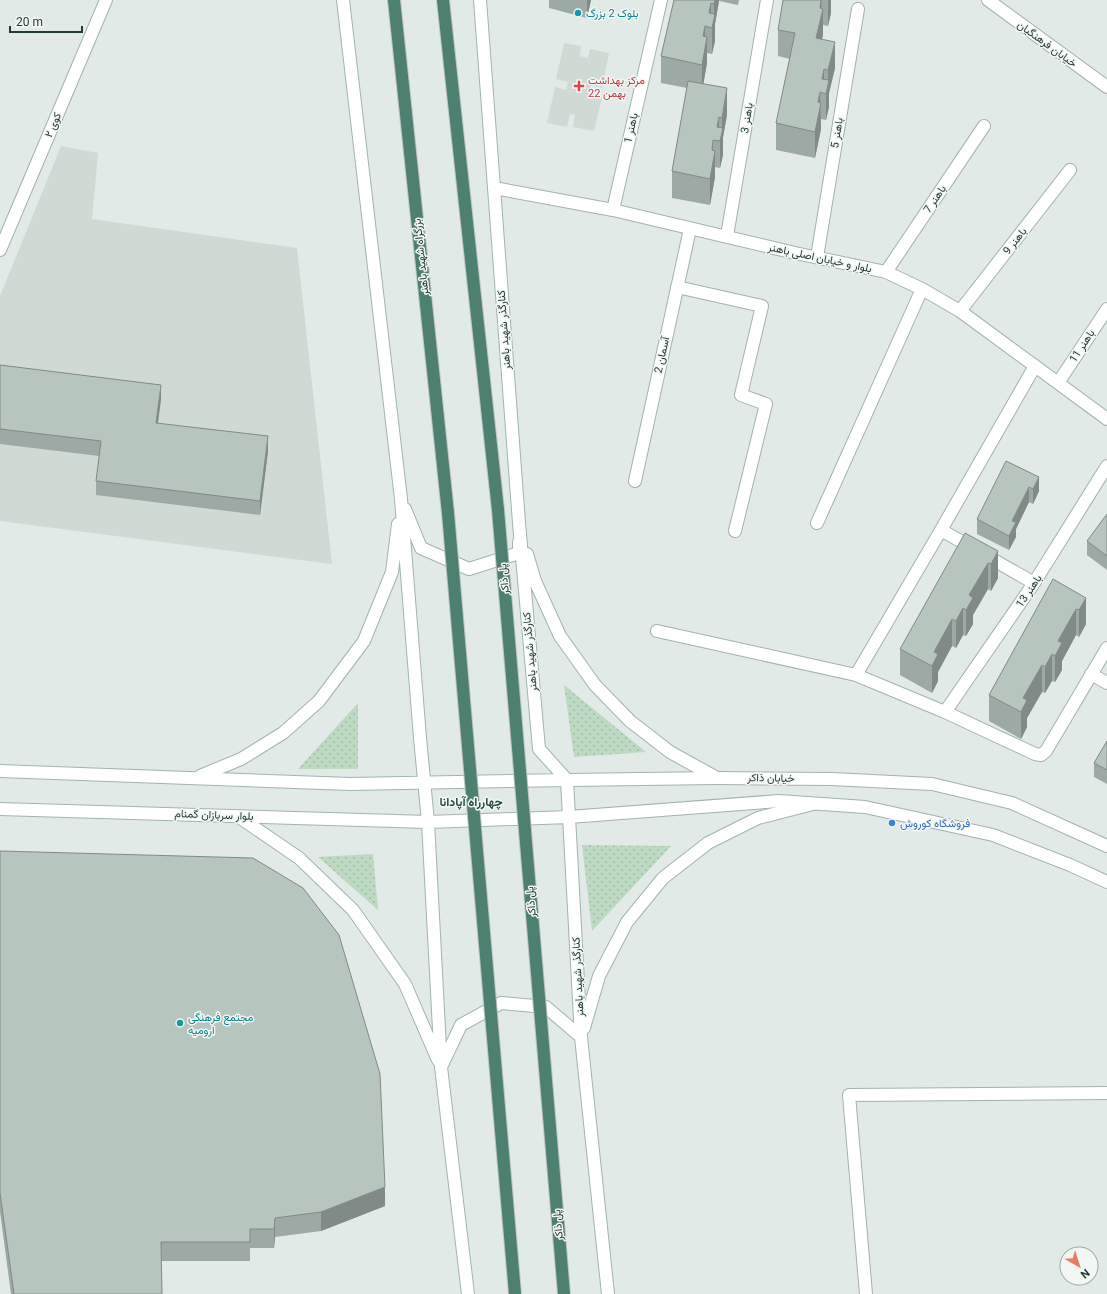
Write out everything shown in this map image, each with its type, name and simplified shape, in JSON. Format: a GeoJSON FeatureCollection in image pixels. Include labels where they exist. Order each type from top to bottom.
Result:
{"type":"FeatureCollection","features":[{"type":"Feature","properties":{"kind":"highway","name":"بزرگراه شهید باهنر"},"geometry":{"type":"LineString","coordinates":[[394,0],[448,513],[515,1294]]}},
{"type":"Feature","properties":{"kind":"highway","name":"پل ذاکر"},"geometry":{"type":"LineString","coordinates":[[443,0],[498,510],[564,1294]]}},
{"type":"Feature","properties":{"kind":"street","name":"کوی ۲"},"geometry":{"type":"LineString","coordinates":[[0,250],[106,0]]}},
{"type":"Feature","properties":{"kind":"street"},"geometry":{"type":"LineString","coordinates":[[343,0],[401,499],[428,822],[441,1067],[468,1294]]}},
{"type":"Feature","properties":{"kind":"street","name":"کنارگذر شهید باهنر"},"geometry":{"type":"LineString","coordinates":[[480,0],[519,523],[539,749],[567,780],[581,1037],[608,1294]]}},
{"type":"Feature","properties":{"kind":"street","name":"باهنر 1"},"geometry":{"type":"LineString","coordinates":[[613,210],[661,0]]}},
{"type":"Feature","properties":{"kind":"street","name":"باهنر 3"},"geometry":{"type":"LineString","coordinates":[[727,236],[767,0]]}},
{"type":"Feature","properties":{"kind":"street","name":"خیابان فرهنگیان"},"geometry":{"type":"LineString","coordinates":[[988,0],[1107,87]]}},
{"type":"Feature","properties":{"kind":"street","name":"باهنر 5"},"geometry":{"type":"LineString","coordinates":[[817,257],[858,9]]}},
{"type":"Feature","properties":{"kind":"street","name":"باهنر 7"},"geometry":{"type":"LineString","coordinates":[[886,272],[984,126]]}},
{"type":"Feature","properties":{"kind":"street","name":"باهنر 9"},"geometry":{"type":"LineString","coordinates":[[960,311],[1070,170]]}},
{"type":"Feature","properties":{"kind":"street","name":"بلوار و خیابان اصلی باهنر"},"geometry":{"type":"LineString","coordinates":[[494,188],[613,210],[690,229],[886,272],[922,289],[960,311],[1107,419]]}},
{"type":"Feature","properties":{"kind":"street","name":"آسمان 2"},"geometry":{"type":"LineString","coordinates":[[635,481],[690,229]]}},
{"type":"Feature","properties":{"kind":"street"},"geometry":{"type":"LineString","coordinates":[[677,287],[762,306],[741,395],[766,404],[735,531]]}},
{"type":"Feature","properties":{"kind":"street"},"geometry":{"type":"LineString","coordinates":[[817,523],[922,289]]}},
{"type":"Feature","properties":{"kind":"street","name":"باهنر 11"},"geometry":{"type":"LineString","coordinates":[[1058,383],[1107,309]]}},
{"type":"Feature","properties":{"kind":"street"},"geometry":{"type":"LineString","coordinates":[[856,675],[1035,366]]}},
{"type":"Feature","properties":{"kind":"street","name":"باهنر 13"},"geometry":{"type":"LineString","coordinates":[[945,712],[1034,584],[1107,466]]}},
{"type":"Feature","properties":{"kind":"street"},"geometry":{"type":"LineString","coordinates":[[401,499],[421,548],[469,569],[519,552],[519,523]]}},
{"type":"Feature","properties":{"kind":"street"},"geometry":{"type":"LineString","coordinates":[[195,778],[241,759],[283,733],[320,701],[364,641],[392,572],[401,499]]}},
{"type":"Feature","properties":{"kind":"street"},"geometry":{"type":"LineString","coordinates":[[519,523],[535,581],[544,602],[560,636],[594,685],[630,722],[670,752],[717,778]]}},
{"type":"Feature","properties":{"kind":"street"},"geometry":{"type":"LineString","coordinates":[[941,530],[1034,584]]}},
{"type":"Feature","properties":{"kind":"street"},"geometry":{"type":"LineString","coordinates":[[657,631],[856,675],[945,712],[1035,754],[1041,755],[1046,750],[1107,648]]}},
{"type":"Feature","properties":{"kind":"street"},"geometry":{"type":"LineString","coordinates":[[1091,674],[1107,683]]}},
{"type":"Feature","properties":{"kind":"street"},"geometry":{"type":"LineString","coordinates":[[0,771],[350,784],[424,782]]}},
{"type":"Feature","properties":{"kind":"street","name":"خیابان ذاکر"},"geometry":{"type":"LineString","coordinates":[[424,782],[717,778],[832,779],[932,784],[1012,804],[1107,846]]}},
{"type":"Feature","properties":{"kind":"street","name":"خیابان ذاکر"},"geometry":{"type":"LineString","coordinates":[[428,822],[569,817],[779,801],[865,807],[993,835],[1070,865],[1107,882]]}},
{"type":"Feature","properties":{"kind":"street"},"geometry":{"type":"LineString","coordinates":[[441,1067],[461,1025],[501,1003],[546,1007],[581,1037],[599,976],[627,922],[663,878],[708,843],[758,818],[813,804]]}},
{"type":"Feature","properties":{"kind":"street","name":"بلوار سربازان گمنام"},"geometry":{"type":"LineString","coordinates":[[0,808],[428,822]]}},
{"type":"Feature","properties":{"kind":"street"},"geometry":{"type":"LineString","coordinates":[[238,816],[299,858],[352,910],[405,984],[441,1067]]}},
{"type":"Feature","properties":{"kind":"street"},"geometry":{"type":"LineString","coordinates":[[866,1294],[848,1095],[1107,1093]]}},
{"type":"Feature","properties":{"kind":"shaded area","name":"مرکز بهداشت 22 بهمن"},"geometry":{"type":"Polygon","coordinates":[[[564,43],[581,46],[580,56],[588,58],[590,49],[609,53],[602,88],[591,85],[589,94],[602,97],[594,131],[573,127],[575,115],[570,114],[567,127],[547,123],[555,87],[566,90],[568,82],[556,79],[564,43]]]}},
{"type":"Feature","properties":{"kind":"shaded area"},"geometry":{"type":"Polygon","coordinates":[[[61,146],[98,153],[92,219],[297,248],[332,564],[0,521],[0,296],[61,146]]]}},
{"type":"Feature","properties":{"kind":"green space"},"geometry":{"type":"Polygon","coordinates":[[[564,685],[646,752],[574,757],[564,685]]]}},
{"type":"Feature","properties":{"kind":"green space"},"geometry":{"type":"Polygon","coordinates":[[[358,703],[358,769],[298,769],[358,703]]]}},
{"type":"Feature","properties":{"kind":"green space"},"geometry":{"type":"Polygon","coordinates":[[[582,845],[671,846],[592,931],[582,845]]]}},
{"type":"Feature","properties":{"kind":"green space"},"geometry":{"type":"Polygon","coordinates":[[[373,854],[378,910],[318,857],[373,854]]]}},
{"type":"Feature","properties":{"kind":"building"},"geometry":{"type":"Polygon","coordinates":[[[674,0],[715,0],[714,4],[711,3],[709,13],[715,14],[712,28],[705,26],[703,36],[707,37],[702,65],[661,56],[674,0]]]}},
{"type":"Feature","properties":{"kind":"building"},"geometry":{"type":"Polygon","coordinates":[[[783,0],[821,0],[820,8],[823,9],[816,38],[835,42],[828,70],[824,69],[822,79],[829,80],[826,94],[820,92],[818,102],[821,103],[815,132],[776,123],[795,33],[778,30],[783,0]]]}},
{"type":"Feature","properties":{"kind":"building"},"geometry":{"type":"Polygon","coordinates":[[[688,81],[727,88],[722,118],[719,117],[717,127],[723,128],[720,141],[713,140],[712,150],[715,151],[710,179],[672,171],[688,81]]]}},
{"type":"Feature","properties":{"kind":"building"},"geometry":{"type":"Polygon","coordinates":[[[0,365],[161,385],[156,423],[268,436],[260,501],[96,481],[101,441],[0,429],[0,365]]]}},
{"type":"Feature","properties":{"kind":"building"},"geometry":{"type":"Polygon","coordinates":[[[1006,461],[1039,477],[1033,489],[1029,487],[1012,521],[1016,522],[1009,536],[977,519],[1006,461]]]}},
{"type":"Feature","properties":{"kind":"building"},"geometry":{"type":"Polygon","coordinates":[[[1107,514],[1107,556],[1087,541],[1107,514]]]}},
{"type":"Feature","properties":{"kind":"building"},"geometry":{"type":"Polygon","coordinates":[[[965,533],[998,551],[991,564],[988,563],[969,595],[973,598],[966,610],[963,608],[956,621],[952,619],[934,652],[938,654],[932,666],[900,649],[965,533]]]}},
{"type":"Feature","properties":{"kind":"building"},"geometry":{"type":"Polygon","coordinates":[[[1053,579],[1086,598],[1079,610],[1076,609],[1058,641],[1062,643],[1055,656],[1052,654],[1045,667],[1042,665],[1023,698],[1027,700],[1021,712],[989,695],[1053,579]]]}},
{"type":"Feature","properties":{"kind":"building"},"geometry":{"type":"Polygon","coordinates":[[[1107,741],[1107,770],[1094,763],[1107,741]]]}},
{"type":"Feature","properties":{"kind":"building","name":"مجتمع فرهنگی ارومیه"},"geometry":{"type":"Polygon","coordinates":[[[0,851],[253,858],[303,888],[339,935],[380,1074],[385,1187],[321,1212],[275,1218],[274,1229],[250,1229],[250,1242],[161,1242],[162,1294],[14,1294],[0,1193],[0,851]]]}},
{"type":"Feature","properties":{"kind":"place","name":"بلوک 2 بزرگ"},"geometry":{"type":"Point","coordinates":[578,13]}},
{"type":"Feature","properties":{"kind":"place","name":"مرکز بهداشت 22 بهمن"},"geometry":{"type":"Point","coordinates":[579,86]}},
{"type":"Feature","properties":{"kind":"place","name":"فروشگاه کوروش"},"geometry":{"type":"Point","coordinates":[892,823]}},
{"type":"Feature","properties":{"kind":"place","name":"مجتمع فرهنگی ارومیه"},"geometry":{"type":"Point","coordinates":[180,1023]}},
{"type":"Feature","properties":{"kind":"district","name":"چهارراه آپادانا"},"geometry":{"type":"Point","coordinates":[471,802]}}]}
